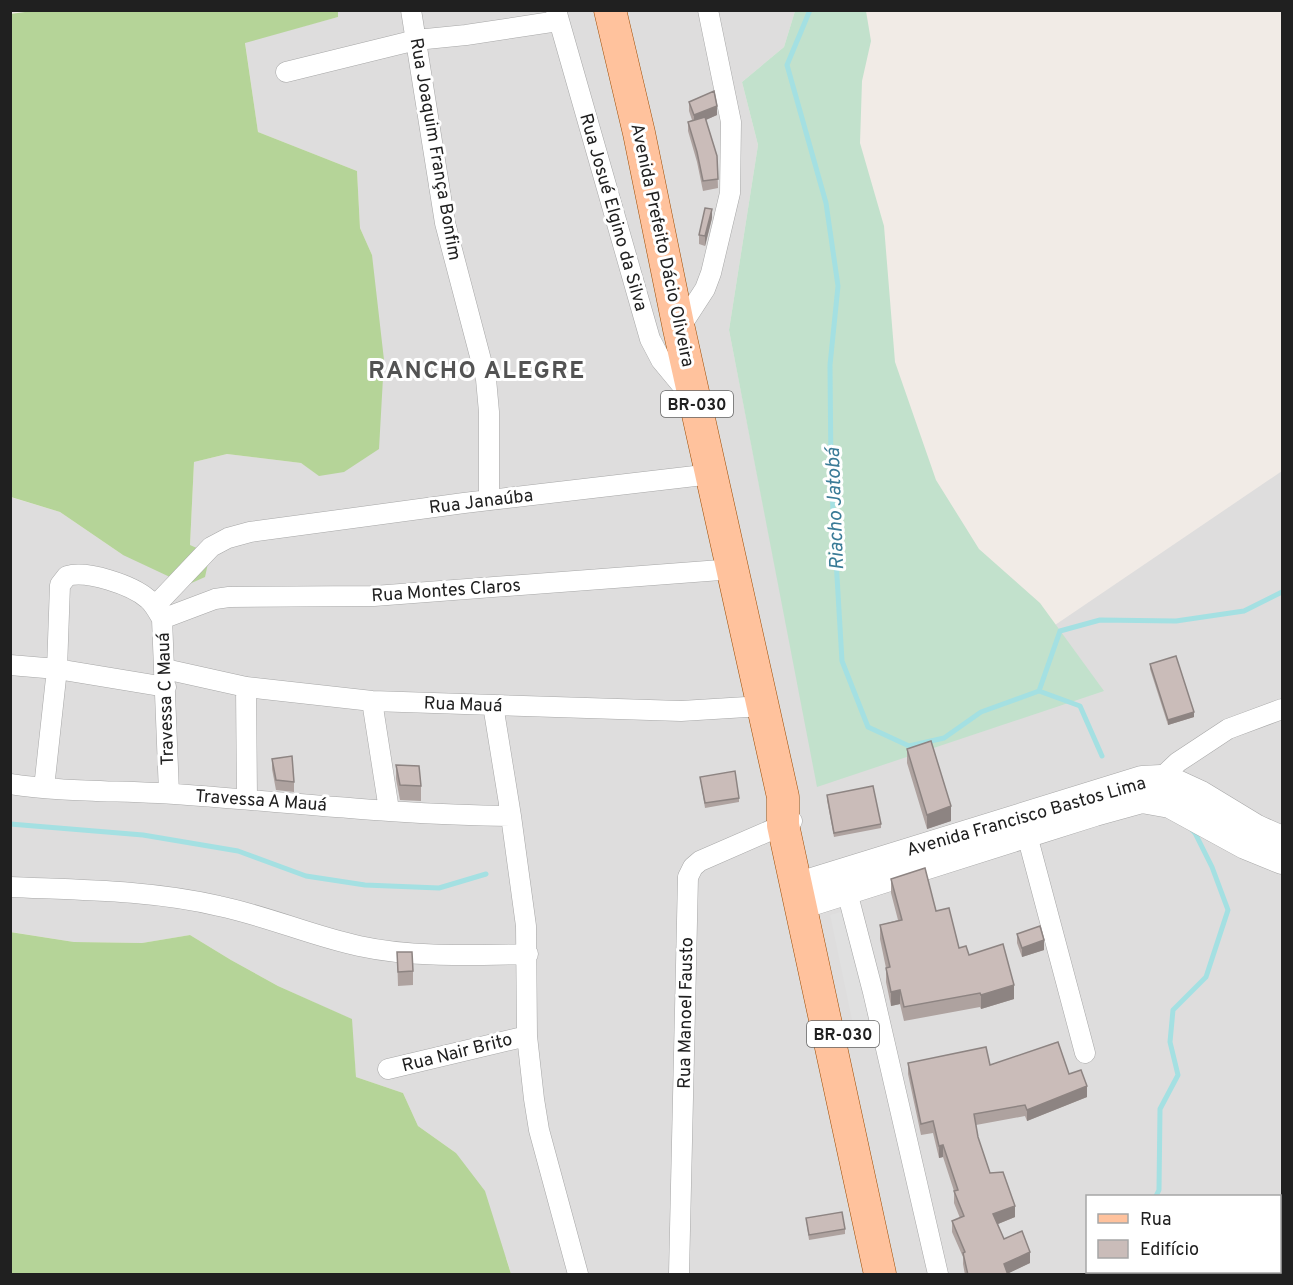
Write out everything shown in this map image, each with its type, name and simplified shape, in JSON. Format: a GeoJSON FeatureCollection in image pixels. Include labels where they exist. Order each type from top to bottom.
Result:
{"type":"FeatureCollection","features":[{"type":"Feature","properties":{"kind":"main road","name":"Avenida Prefeito Dácio Oliveira"},"geometry":{"type":"LineString","coordinates":[[610,10],[639,133],[679,328],[763,706],[806,894],[850,1067],[897,1275]]}},
{"type":"Feature","properties":{"kind":"main road","name":"Avenida Prefeito Dácio Oliveira"},"geometry":{"type":"LineString","coordinates":[[806,894],[880,1275]]}},
{"type":"Feature","properties":{"kind":"street","name":"Rua Joaquim França Bonfim"},"geometry":{"type":"LineString","coordinates":[[411,10],[445,223],[486,379],[489,412],[489,500]]}},
{"type":"Feature","properties":{"kind":"street"},"geometry":{"type":"LineString","coordinates":[[679,328],[705,289],[730,193],[731,122],[708,10]]}},
{"type":"Feature","properties":{"kind":"street"},"geometry":{"type":"LineString","coordinates":[[286,72],[416,40],[466,35],[557,16]]}},
{"type":"Feature","properties":{"kind":"street","name":"Rua Josué Elgino da Silva"},"geometry":{"type":"LineString","coordinates":[[557,16],[650,339],[661,360],[696,402]]}},
{"type":"Feature","properties":{"kind":"street","name":"Rua Janaúba"},"geometry":{"type":"LineString","coordinates":[[159,612],[211,547],[228,538],[250,532],[489,500],[712,474]]}},
{"type":"Feature","properties":{"kind":"street","name":"Rua Montes Claros"},"geometry":{"type":"LineString","coordinates":[[159,612],[229,597],[374,596],[734,569]]}},
{"type":"Feature","properties":{"kind":"street"},"geometry":{"type":"LineString","coordinates":[[44,788],[57,669],[59,593],[62,581],[67,576],[80,574],[129,587],[148,599],[159,612]]}},
{"type":"Feature","properties":{"kind":"street","name":"Travessa C Mauá"},"geometry":{"type":"LineString","coordinates":[[159,612],[165,678],[169,793]]}},
{"type":"Feature","properties":{"kind":"street","name":"Rua Mauá"},"geometry":{"type":"LineString","coordinates":[[10,665],[165,678],[372,701],[681,711],[763,706]]}},
{"type":"Feature","properties":{"kind":"street"},"geometry":{"type":"LineString","coordinates":[[246,687],[247,799]]}},
{"type":"Feature","properties":{"kind":"street"},"geometry":{"type":"LineString","coordinates":[[372,701],[389,810]]}},
{"type":"Feature","properties":{"kind":"street"},"geometry":{"type":"LineString","coordinates":[[493,705],[524,903],[528,954],[526,1036],[539,1130],[578,1275]]}},
{"type":"Feature","properties":{"kind":"street"},"geometry":{"type":"LineString","coordinates":[[1161,778],[1178,762],[1214,737],[1242,723],[1282,709]]}},
{"type":"Feature","properties":{"kind":"street","name":"Avenida Francisco Bastos Lima"},"geometry":{"type":"LineString","coordinates":[[1009,833],[1131,781],[1161,778],[1202,794],[1257,828],[1282,839]]}},
{"type":"Feature","properties":{"kind":"street","name":"Travessa A Mauá"},"geometry":{"type":"LineString","coordinates":[[10,784],[44,788],[169,793],[448,815],[511,816]]}},
{"type":"Feature","properties":{"kind":"street","name":"Avenida Francisco Bastos Lima"},"geometry":{"type":"LineString","coordinates":[[806,894],[844,880],[1009,833],[1142,800],[1170,805],[1245,846],[1282,861]]}},
{"type":"Feature","properties":{"kind":"street","name":"Rua Manoel Fausto"},"geometry":{"type":"LineString","coordinates":[[679,1275],[688,877],[693,867],[700,861],[788,814]]}},
{"type":"Feature","properties":{"kind":"street"},"geometry":{"type":"LineString","coordinates":[[1009,833],[1085,1053]]}},
{"type":"Feature","properties":{"kind":"street"},"geometry":{"type":"LineString","coordinates":[[844,880],[873,992],[938,1275]]}},
{"type":"Feature","properties":{"kind":"street"},"geometry":{"type":"LineString","coordinates":[[10,887],[122,892],[174,898],[220,906],[352,944],[407,953],[528,954]]}},
{"type":"Feature","properties":{"kind":"street","name":"Rua Nair Brito"},"geometry":{"type":"LineString","coordinates":[[388,1069],[526,1036]]}},
{"type":"Feature","properties":{"kind":"shaded area"},"geometry":{"type":"Polygon","coordinates":[[[338,11],[795,11],[784,47],[742,82],[758,145],[729,330],[818,786],[1282,471],[1282,1274],[511,1274],[507,1260],[456,1153],[418,1126],[403,1093],[356,1077],[351,1019],[278,986],[190,935],[142,943],[74,942],[11,932],[10,497],[60,512],[123,555],[190,545],[194,462],[227,454],[301,463],[319,475],[372,255],[360,228],[357,171],[258,132],[245,42],[338,17],[338,11]]]}},
{"type":"Feature","properties":{"kind":"shaded area"},"geometry":{"type":"Polygon","coordinates":[[[844,911],[872,1032],[860,1040],[854,1030],[830,915],[844,911]]]}},
{"type":"Feature","properties":{"kind":"green space"},"geometry":{"type":"Polygon","coordinates":[[[40,10],[338,11],[338,17],[245,43],[258,132],[357,171],[360,228],[372,255],[384,360],[379,449],[344,472],[319,476],[301,463],[227,454],[194,462],[190,545],[210,554],[205,577],[187,585],[123,555],[60,512],[11,497],[10,14],[40,10]]]}},
{"type":"Feature","properties":{"kind":"green space"},"geometry":{"type":"Polygon","coordinates":[[[795,11],[866,11],[871,41],[862,81],[860,143],[884,226],[895,362],[936,480],[979,549],[1040,603],[1104,691],[817,787],[729,330],[758,145],[742,82],[784,47],[795,11]]]}},
{"type":"Feature","properties":{"kind":"green space"},"geometry":{"type":"Polygon","coordinates":[[[10,932],[74,942],[142,943],[190,935],[278,986],[352,1019],[356,1077],[403,1093],[418,1126],[456,1153],[485,1191],[511,1274],[11,1274],[10,932]]]}},
{"type":"Feature","properties":{"kind":"building"},"geometry":{"type":"Polygon","coordinates":[[[714,91],[717,106],[694,115],[689,102],[714,91]]]}},
{"type":"Feature","properties":{"kind":"building"},"geometry":{"type":"Polygon","coordinates":[[[705,117],[717,156],[718,179],[703,181],[688,122],[705,117]]]}},
{"type":"Feature","properties":{"kind":"building"},"geometry":{"type":"Polygon","coordinates":[[[705,208],[712,209],[705,236],[699,235],[705,208]]]}},
{"type":"Feature","properties":{"kind":"building"},"geometry":{"type":"Polygon","coordinates":[[[1176,656],[1194,712],[1168,720],[1150,664],[1176,656]]]}},
{"type":"Feature","properties":{"kind":"building"},"geometry":{"type":"Polygon","coordinates":[[[931,741],[951,806],[927,815],[907,749],[931,741]]]}},
{"type":"Feature","properties":{"kind":"building"},"geometry":{"type":"Polygon","coordinates":[[[292,756],[294,782],[276,780],[272,759],[292,756]]]}},
{"type":"Feature","properties":{"kind":"building"},"geometry":{"type":"Polygon","coordinates":[[[396,765],[419,766],[421,786],[400,785],[396,765]]]}},
{"type":"Feature","properties":{"kind":"building"},"geometry":{"type":"Polygon","coordinates":[[[735,771],[739,798],[705,803],[700,777],[735,771]]]}},
{"type":"Feature","properties":{"kind":"building"},"geometry":{"type":"Polygon","coordinates":[[[873,786],[881,824],[834,833],[827,795],[873,786]]]}},
{"type":"Feature","properties":{"kind":"building"},"geometry":{"type":"Polygon","coordinates":[[[925,868],[936,911],[949,908],[959,948],[966,946],[969,955],[1003,944],[1014,985],[981,995],[980,993],[904,1007],[900,990],[891,992],[886,968],[890,967],[880,925],[902,920],[891,879],[925,868]]]}},
{"type":"Feature","properties":{"kind":"building"},"geometry":{"type":"Polygon","coordinates":[[[1040,926],[1044,940],[1022,948],[1017,934],[1040,926]]]}},
{"type":"Feature","properties":{"kind":"building"},"geometry":{"type":"Polygon","coordinates":[[[397,952],[412,952],[413,971],[398,972],[397,952]]]}},
{"type":"Feature","properties":{"kind":"building"},"geometry":{"type":"Polygon","coordinates":[[[1058,1042],[1069,1074],[1081,1070],[1087,1086],[1027,1110],[1025,1105],[974,1114],[978,1137],[990,1173],[1003,1172],[1015,1206],[993,1214],[1004,1239],[1022,1231],[1030,1252],[1004,1264],[1008,1275],[968,1275],[963,1253],[965,1252],[952,1221],[964,1216],[954,1191],[958,1190],[943,1145],[939,1146],[933,1121],[921,1124],[908,1063],[986,1047],[990,1065],[1058,1042]]]}},
{"type":"Feature","properties":{"kind":"building"},"geometry":{"type":"Polygon","coordinates":[[[842,1212],[845,1229],[809,1235],[806,1218],[842,1212]]]}},
{"type":"Feature","properties":{"kind":"waterway","name":"Riacho Jatobá"},"geometry":{"type":"LineString","coordinates":[[810,10],[787,65],[826,203],[838,286],[830,365],[831,475],[842,661],[868,727],[909,746],[944,738],[981,712],[1039,691],[1080,706],[1102,756]]}},
{"type":"Feature","properties":{"kind":"waterway"},"geometry":{"type":"LineString","coordinates":[[1039,691],[1060,631],[1100,620],[1176,621],[1244,611],[1282,592]]}},
{"type":"Feature","properties":{"kind":"waterway"},"geometry":{"type":"LineString","coordinates":[[10,824],[143,835],[238,851],[306,876],[365,885],[439,888],[486,874]]}},
{"type":"Feature","properties":{"kind":"waterway","name":"Riacho Jatobá"},"geometry":{"type":"LineString","coordinates":[[1156,1195],[1159,1190],[1160,1109],[1178,1075],[1170,1042],[1173,1010],[1206,977],[1228,910],[1212,867],[1192,830]]}},
{"type":"Feature","properties":{"kind":"district","name":"RANCHO ALEGRE"},"geometry":{"type":"Point","coordinates":[477,370]}}]}
